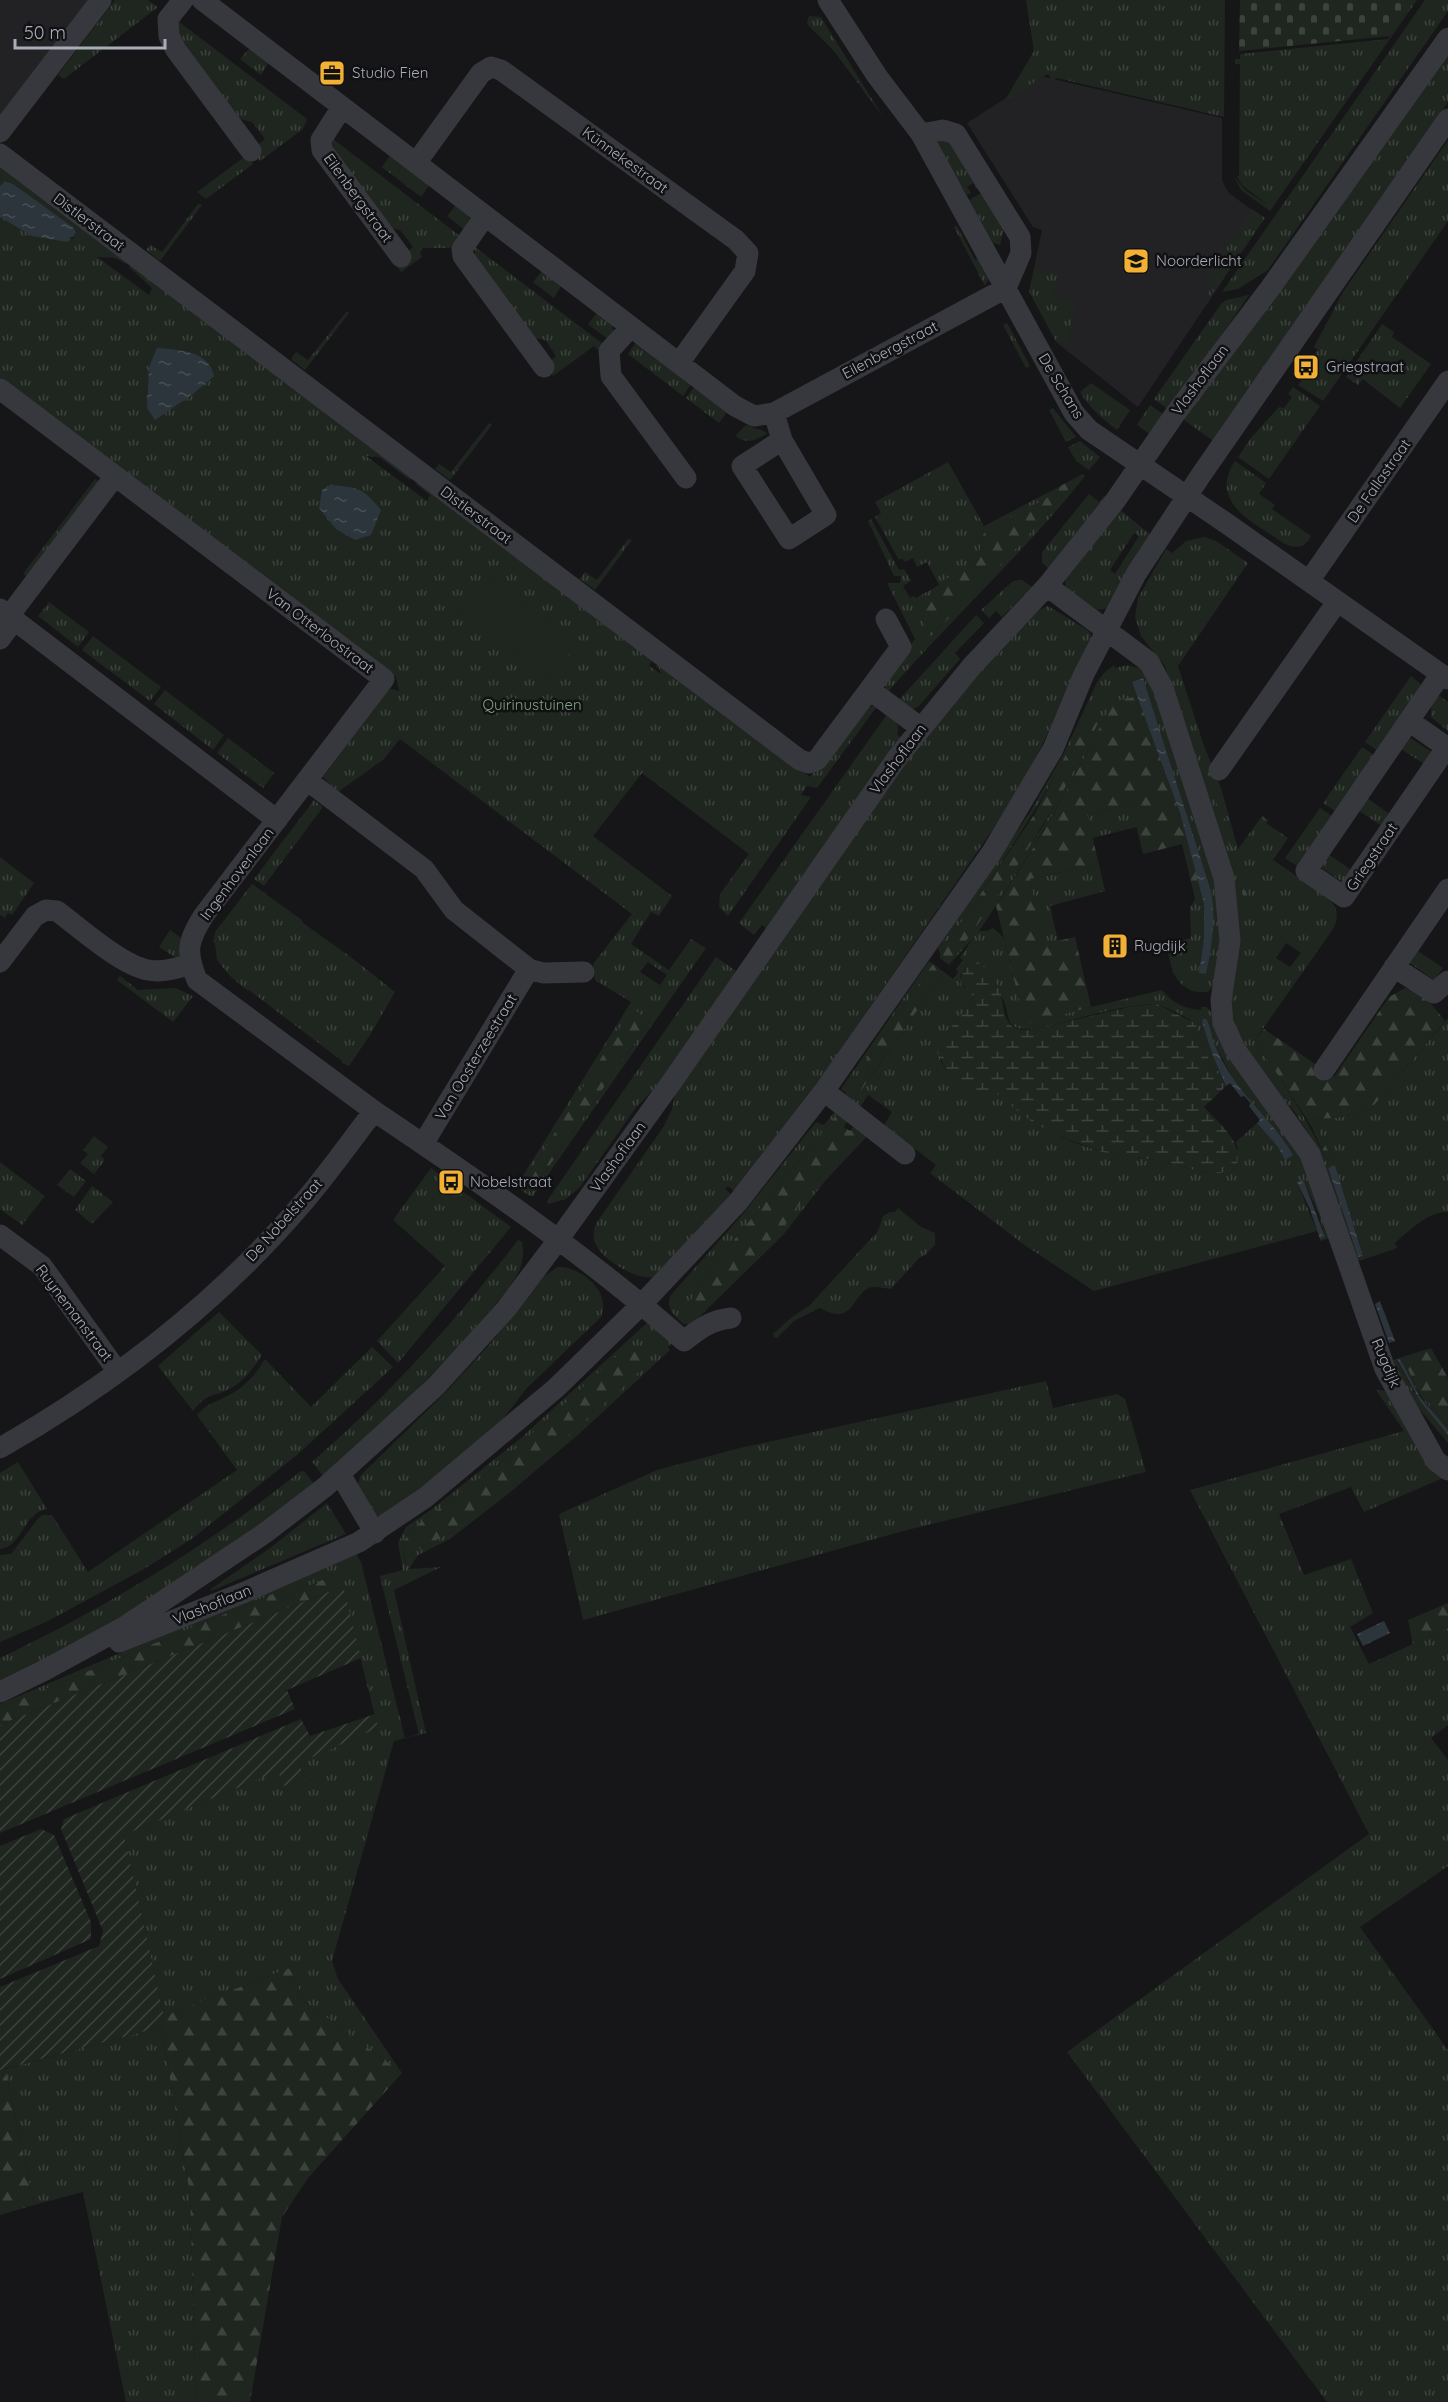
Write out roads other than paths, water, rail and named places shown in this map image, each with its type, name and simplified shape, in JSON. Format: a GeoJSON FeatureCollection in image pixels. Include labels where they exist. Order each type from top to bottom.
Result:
{"type":"FeatureCollection","features":[{"type":"Feature","properties":{"kind":"street"},"geometry":{"type":"LineString","coordinates":[[0,132],[101,0]]}},
{"type":"Feature","properties":{"kind":"street"},"geometry":{"type":"LineString","coordinates":[[183,0],[168,19],[169,36],[176,50],[251,151]]}},
{"type":"Feature","properties":{"kind":"street"},"geometry":{"type":"LineString","coordinates":[[202,0],[735,406],[754,416],[774,413],[782,440],[826,514],[789,538],[742,466],[782,440]]}},
{"type":"Feature","properties":{"kind":"street","name":"De Schans"},"geometry":{"type":"LineString","coordinates":[[828,0],[877,76],[921,134],[1074,413],[1089,430],[1140,464]]}},
{"type":"Feature","properties":{"kind":"street","name":"Vlashoflaan"},"geometry":{"type":"LineString","coordinates":[[0,1692],[124,1627],[265,1533],[340,1473],[436,1386],[506,1308],[558,1240],[897,758],[972,666],[1047,586],[1096,526],[1174,414],[1271,287],[1448,38]]}},
{"type":"Feature","properties":{"kind":"street","name":"Künnekestraat"},"geometry":{"type":"LineString","coordinates":[[416,163],[481,73],[490,68],[501,70],[736,240],[748,253],[745,271],[679,363]]}},
{"type":"Feature","properties":{"kind":"street","name":"Eilenbergstraat"},"geometry":{"type":"LineString","coordinates":[[342,107],[321,140],[322,150],[401,257]]}},
{"type":"Feature","properties":{"kind":"street","name":"Vlashoflaan"},"geometry":{"type":"LineString","coordinates":[[45,1670],[245,1592],[375,1533],[426,1497],[556,1388],[642,1304],[738,1202],[824,1091],[992,852],[1053,749],[1084,674],[1136,574],[1186,496],[1448,119]]}},
{"type":"Feature","properties":{"kind":"street"},"geometry":{"type":"LineString","coordinates":[[921,134],[943,130],[956,134],[1020,237],[1020,253],[1006,288]]}},
{"type":"Feature","properties":{"kind":"street","name":"Distlerstraat"},"geometry":{"type":"LineString","coordinates":[[0,154],[800,760],[809,763],[817,760],[901,647],[886,619]]}},
{"type":"Feature","properties":{"kind":"street"},"geometry":{"type":"LineString","coordinates":[[485,216],[462,249],[463,256],[544,367]]}},
{"type":"Feature","properties":{"kind":"street","name":"Eilenbergstraat"},"geometry":{"type":"LineString","coordinates":[[774,413],[1006,288]]}},
{"type":"Feature","properties":{"kind":"street"},"geometry":{"type":"LineString","coordinates":[[631,327],[609,351],[611,376],[686,478]]}},
{"type":"Feature","properties":{"kind":"street","name":"De Fallastraat"},"geometry":{"type":"LineString","coordinates":[[1309,581],[1448,381]]}},
{"type":"Feature","properties":{"kind":"street","name":"Van Otterloostraat"},"geometry":{"type":"LineString","coordinates":[[0,389],[384,679],[277,820]]}},
{"type":"Feature","properties":{"kind":"street","name":"Griegstraat"},"geometry":{"type":"LineString","coordinates":[[1140,464],[1444,676],[1409,721],[1306,871],[1344,897],[1447,747],[1409,721]]}},
{"type":"Feature","properties":{"kind":"street"},"geometry":{"type":"LineString","coordinates":[[0,639],[8,615],[115,476]]}},
{"type":"Feature","properties":{"kind":"street","name":"Rugdijk"},"geometry":{"type":"LineString","coordinates":[[1047,586],[1149,662],[1163,688],[1224,878],[1230,941],[1221,1000],[1222,1023],[1235,1049],[1310,1154],[1385,1369],[1436,1461],[1448,1470]]}},
{"type":"Feature","properties":{"kind":"street"},"geometry":{"type":"LineString","coordinates":[[1219,770],[1337,602]]}},
{"type":"Feature","properties":{"kind":"street","name":"Ingenhovenlaan"},"geometry":{"type":"LineString","coordinates":[[8,615],[277,820],[198,925],[189,945],[190,964]]}},
{"type":"Feature","properties":{"kind":"street"},"geometry":{"type":"LineString","coordinates":[[870,690],[921,728]]}},
{"type":"Feature","properties":{"kind":"street"},"geometry":{"type":"LineString","coordinates":[[308,781],[424,869],[454,910],[529,969],[543,973],[584,972]]}},
{"type":"Feature","properties":{"kind":"street"},"geometry":{"type":"LineString","coordinates":[[1324,1070],[1448,889]]}},
{"type":"Feature","properties":{"kind":"street"},"geometry":{"type":"LineString","coordinates":[[0,962],[35,916],[46,910],[57,911],[127,962],[149,971],[172,969],[190,964],[197,980],[374,1111],[558,1240],[642,1304],[684,1341],[701,1327],[717,1319],[731,1318]]}},
{"type":"Feature","properties":{"kind":"street"},"geometry":{"type":"LineString","coordinates":[[1394,967],[1434,993],[1448,981]]}},
{"type":"Feature","properties":{"kind":"street","name":"Van Oosterzeestraat"},"geometry":{"type":"LineString","coordinates":[[423,1144],[529,969]]}},
{"type":"Feature","properties":{"kind":"street"},"geometry":{"type":"LineString","coordinates":[[824,1091],[905,1154]]}},
{"type":"Feature","properties":{"kind":"street","name":"De Nobelstraat"},"geometry":{"type":"LineString","coordinates":[[0,1448],[41,1425],[182,1324],[300,1206],[374,1111]]}},
{"type":"Feature","properties":{"kind":"street","name":"Ruynemanstraat"},"geometry":{"type":"LineString","coordinates":[[0,1234],[42,1266],[118,1372]]}},
{"type":"Feature","properties":{"kind":"street"},"geometry":{"type":"LineString","coordinates":[[340,1473],[375,1533]]}},
{"type":"Feature","properties":{"kind":"water"},"geometry":{"type":"Polygon","coordinates":[[[5,181],[13,184],[74,228],[76,233],[73,237],[70,237],[67,242],[32,236],[0,217],[0,186],[5,181]]]}},
{"type":"Feature","properties":{"kind":"water"},"geometry":{"type":"Polygon","coordinates":[[[157,348],[183,351],[199,356],[211,367],[214,376],[193,394],[155,420],[147,408],[149,367],[157,348]]]}},
{"type":"Feature","properties":{"kind":"water"},"geometry":{"type":"Polygon","coordinates":[[[330,485],[359,490],[381,510],[371,535],[355,540],[336,529],[319,508],[322,490],[330,485]]]}},
{"type":"Feature","properties":{"kind":"water"},"geometry":{"type":"Polygon","coordinates":[[[1143,678],[1211,891],[1213,932],[1206,974],[1199,973],[1204,939],[1204,904],[1180,813],[1132,682],[1143,678]]]}},
{"type":"Feature","properties":{"kind":"water"},"geometry":{"type":"Polygon","coordinates":[[[1203,1019],[1207,1021],[1215,1046],[1230,1074],[1293,1155],[1285,1160],[1278,1147],[1257,1123],[1260,1120],[1249,1106],[1251,1103],[1244,1096],[1241,1097],[1230,1083],[1226,1086],[1213,1056],[1203,1019]]]}},
{"type":"Feature","properties":{"kind":"water"},"geometry":{"type":"Polygon","coordinates":[[[1335,1165],[1363,1256],[1358,1257],[1328,1168],[1335,1165]]]}},
{"type":"Feature","properties":{"kind":"water"},"geometry":{"type":"Polygon","coordinates":[[[1303,1179],[1325,1237],[1320,1239],[1310,1209],[1297,1182],[1303,1179]]]}},
{"type":"Feature","properties":{"kind":"water"},"geometry":{"type":"Polygon","coordinates":[[[1380,1301],[1395,1341],[1389,1343],[1375,1304],[1380,1301]]]}},
{"type":"Feature","properties":{"kind":"water"},"geometry":{"type":"Polygon","coordinates":[[[1397,1359],[1400,1359],[1420,1397],[1448,1430],[1448,1435],[1420,1401],[1397,1359]]]}},
{"type":"Feature","properties":{"kind":"water"},"geometry":{"type":"Polygon","coordinates":[[[1384,1621],[1390,1633],[1363,1646],[1357,1634],[1384,1621]]]}},
{"type":"Feature","properties":{"kind":"place","name":"Studio Fien"},"geometry":{"type":"Point","coordinates":[332,73]}},
{"type":"Feature","properties":{"kind":"place","name":"Noorderlicht"},"geometry":{"type":"Point","coordinates":[1136,261]}},
{"type":"Feature","properties":{"kind":"place","name":"Griegstraat"},"geometry":{"type":"Point","coordinates":[1306,367]}},
{"type":"Feature","properties":{"kind":"place","name":"Rugdijk"},"geometry":{"type":"Point","coordinates":[1115,946]}},
{"type":"Feature","properties":{"kind":"place","name":"Nobelstraat"},"geometry":{"type":"Point","coordinates":[451,1182]}},
{"type":"Feature","properties":{"kind":"park label","name":"Quirinustuinen"},"geometry":{"type":"Point","coordinates":[532,705]}}]}
